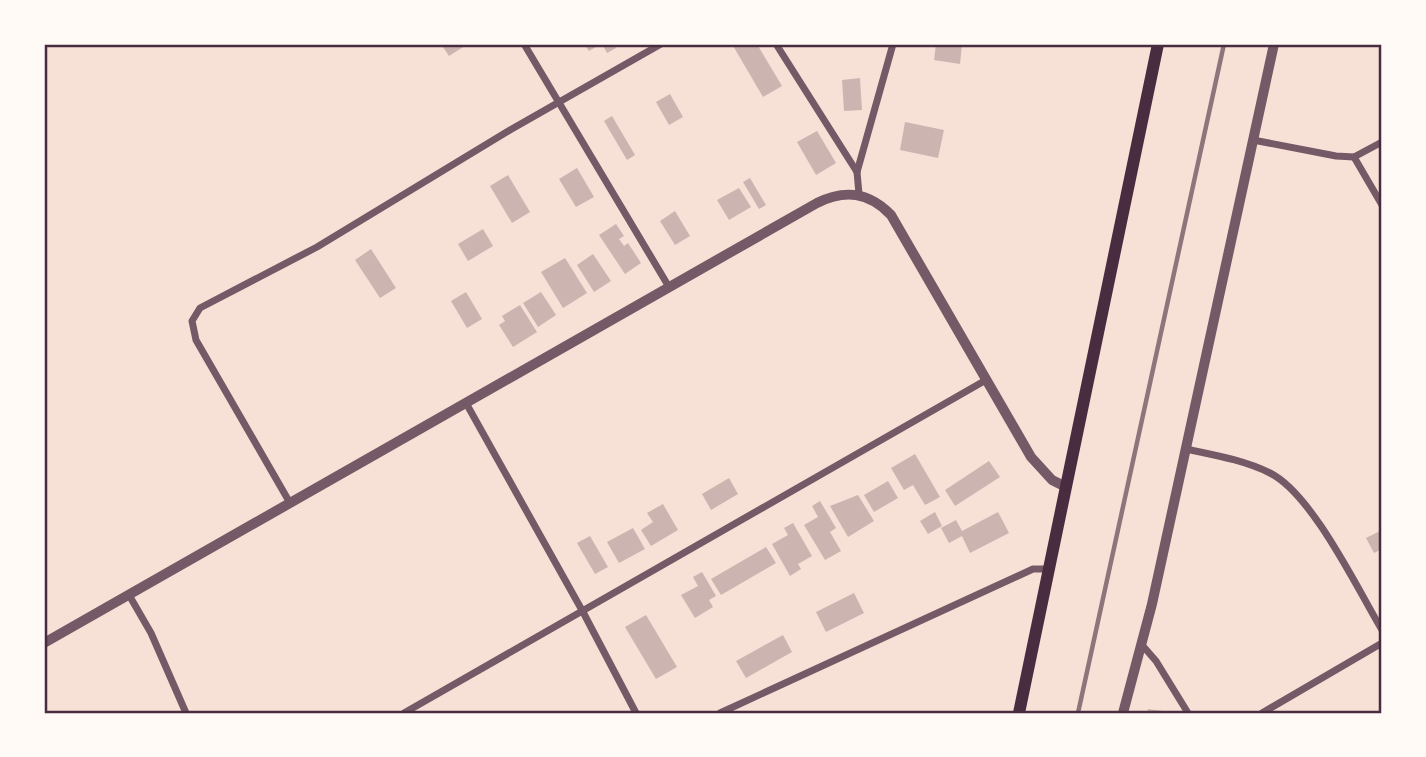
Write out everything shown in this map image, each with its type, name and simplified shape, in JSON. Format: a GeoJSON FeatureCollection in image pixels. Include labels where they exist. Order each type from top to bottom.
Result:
{"type":"FeatureCollection","features":[{"type":"Feature","properties":{"kind":"main road"},"geometry":{"type":"LineString","coordinates":[[1019,713],[1158,44]]}},
{"type":"Feature","properties":{"kind":"street"},"geometry":{"type":"LineString","coordinates":[[524,44],[669,287]]}},
{"type":"Feature","properties":{"kind":"street"},"geometry":{"type":"LineString","coordinates":[[290,503],[196,340],[192,321],[200,308],[317,247],[557,102],[661,44]]}},
{"type":"Feature","properties":{"kind":"street"},"geometry":{"type":"LineString","coordinates":[[776,44],[857,172]]}},
{"type":"Feature","properties":{"kind":"street"},"geometry":{"type":"LineString","coordinates":[[859,194],[857,172],[893,44]]}},
{"type":"Feature","properties":{"kind":"street"},"geometry":{"type":"LineString","coordinates":[[1123,713],[1142,645],[1274,44]]}},
{"type":"Feature","properties":{"kind":"street"},"geometry":{"type":"LineString","coordinates":[[1253,140],[1354,157],[1382,142]]}},
{"type":"Feature","properties":{"kind":"street"},"geometry":{"type":"LineString","coordinates":[[1354,157],[1382,205]]}},
{"type":"Feature","properties":{"kind":"street"},"geometry":{"type":"LineString","coordinates":[[44,643],[830,197],[859,194],[872,198],[891,215],[1031,457],[1052,480],[1066,487]]}},
{"type":"Feature","properties":{"kind":"street"},"geometry":{"type":"LineString","coordinates":[[404,713],[986,380]]}},
{"type":"Feature","properties":{"kind":"street"},"geometry":{"type":"LineString","coordinates":[[466,402],[636,713]]}},
{"type":"Feature","properties":{"kind":"street"},"geometry":{"type":"LineString","coordinates":[[1186,449],[1256,467],[1285,482],[1321,529],[1382,630]]}},
{"type":"Feature","properties":{"kind":"street"},"geometry":{"type":"LineString","coordinates":[[720,713],[1033,569],[1049,569]]}},
{"type":"Feature","properties":{"kind":"street"},"geometry":{"type":"LineString","coordinates":[[129,595],[156,644],[186,713]]}},
{"type":"Feature","properties":{"kind":"street"},"geometry":{"type":"LineString","coordinates":[[1262,713],[1382,643]]}},
{"type":"Feature","properties":{"kind":"street"},"geometry":{"type":"LineString","coordinates":[[1142,645],[1156,661],[1188,713]]}},
{"type":"Feature","properties":{"kind":"building"},"geometry":{"type":"Polygon","coordinates":[[[441,44],[468,44],[449,56],[441,44]]]}},
{"type":"Feature","properties":{"kind":"building"},"geometry":{"type":"Polygon","coordinates":[[[584,44],[601,44],[589,51],[584,44]]]}},
{"type":"Feature","properties":{"kind":"building"},"geometry":{"type":"Polygon","coordinates":[[[602,44],[613,44],[616,48],[607,53],[602,44]]]}},
{"type":"Feature","properties":{"kind":"building"},"geometry":{"type":"Polygon","coordinates":[[[732,44],[757,44],[782,86],[763,97],[732,44]]]}},
{"type":"Feature","properties":{"kind":"building"},"geometry":{"type":"Polygon","coordinates":[[[936,44],[962,44],[960,64],[934,60],[936,44]]]}},
{"type":"Feature","properties":{"kind":"building"},"geometry":{"type":"Polygon","coordinates":[[[860,78],[862,110],[844,111],[842,80],[860,78]]]}},
{"type":"Feature","properties":{"kind":"building"},"geometry":{"type":"Polygon","coordinates":[[[670,94],[683,117],[669,125],[656,102],[670,94]]]}},
{"type":"Feature","properties":{"kind":"building"},"geometry":{"type":"Polygon","coordinates":[[[612,116],[635,155],[627,160],[604,121],[612,116]]]}},
{"type":"Feature","properties":{"kind":"building"},"geometry":{"type":"Polygon","coordinates":[[[905,122],[944,130],[938,158],[900,150],[905,122]]]}},
{"type":"Feature","properties":{"kind":"building"},"geometry":{"type":"Polygon","coordinates":[[[817,131],[836,163],[816,175],[797,142],[817,131]]]}},
{"type":"Feature","properties":{"kind":"building"},"geometry":{"type":"Polygon","coordinates":[[[577,168],[594,197],[576,207],[559,179],[577,168]]]}},
{"type":"Feature","properties":{"kind":"building"},"geometry":{"type":"Polygon","coordinates":[[[508,175],[530,212],[512,223],[490,186],[508,175]]]}},
{"type":"Feature","properties":{"kind":"building"},"geometry":{"type":"Polygon","coordinates":[[[750,178],[766,205],[759,209],[743,182],[750,178]]]}},
{"type":"Feature","properties":{"kind":"building"},"geometry":{"type":"Polygon","coordinates":[[[739,188],[751,207],[729,220],[717,200],[739,188]]]}},
{"type":"Feature","properties":{"kind":"building"},"geometry":{"type":"Polygon","coordinates":[[[675,211],[690,236],[675,245],[660,221],[675,211]]]}},
{"type":"Feature","properties":{"kind":"building"},"geometry":{"type":"Polygon","coordinates":[[[616,224],[624,236],[619,239],[624,246],[628,243],[641,263],[625,274],[599,235],[616,224]]]}},
{"type":"Feature","properties":{"kind":"building"},"geometry":{"type":"Polygon","coordinates":[[[483,229],[493,246],[468,261],[458,244],[483,229]]]}},
{"type":"Feature","properties":{"kind":"building"},"geometry":{"type":"Polygon","coordinates":[[[371,249],[396,288],[380,298],[355,260],[371,249]]]}},
{"type":"Feature","properties":{"kind":"building"},"geometry":{"type":"Polygon","coordinates":[[[593,254],[611,281],[594,292],[577,265],[593,254]]]}},
{"type":"Feature","properties":{"kind":"building"},"geometry":{"type":"Polygon","coordinates":[[[565,258],[587,293],[563,308],[541,272],[565,258]]]}},
{"type":"Feature","properties":{"kind":"building"},"geometry":{"type":"Polygon","coordinates":[[[466,292],[482,319],[467,328],[451,301],[466,292]]]}},
{"type":"Feature","properties":{"kind":"building"},"geometry":{"type":"Polygon","coordinates":[[[541,292],[556,315],[538,327],[523,303],[541,292]]]}},
{"type":"Feature","properties":{"kind":"building"},"geometry":{"type":"Polygon","coordinates":[[[520,305],[537,332],[513,347],[499,325],[505,321],[502,316],[520,305]]]}},
{"type":"Feature","properties":{"kind":"building"},"geometry":{"type":"Polygon","coordinates":[[[915,454],[940,497],[925,505],[913,485],[904,490],[891,468],[915,454]]]}},
{"type":"Feature","properties":{"kind":"building"},"geometry":{"type":"Polygon","coordinates":[[[989,461],[1000,477],[955,506],[945,490],[989,461]]]}},
{"type":"Feature","properties":{"kind":"building"},"geometry":{"type":"Polygon","coordinates":[[[729,478],[738,494],[711,510],[702,494],[729,478]]]}},
{"type":"Feature","properties":{"kind":"building"},"geometry":{"type":"Polygon","coordinates":[[[888,481],[898,498],[874,512],[864,495],[888,481]]]}},
{"type":"Feature","properties":{"kind":"building"},"geometry":{"type":"Polygon","coordinates":[[[858,495],[874,521],[848,537],[830,506],[858,495]]]}},
{"type":"Feature","properties":{"kind":"building"},"geometry":{"type":"Polygon","coordinates":[[[820,501],[836,528],[830,532],[841,551],[825,560],[804,525],[818,517],[812,506],[820,501]]]}},
{"type":"Feature","properties":{"kind":"building"},"geometry":{"type":"Polygon","coordinates":[[[663,504],[678,530],[651,546],[641,530],[653,522],[647,513],[663,504]]]}},
{"type":"Feature","properties":{"kind":"building"},"geometry":{"type":"Polygon","coordinates":[[[935,512],[942,526],[928,534],[920,521],[935,512]]]}},
{"type":"Feature","properties":{"kind":"building"},"geometry":{"type":"Polygon","coordinates":[[[998,512],[1009,533],[970,553],[962,536],[949,543],[941,528],[956,520],[962,531],[998,512]]]}},
{"type":"Feature","properties":{"kind":"building"},"geometry":{"type":"Polygon","coordinates":[[[793,523],[812,556],[798,564],[801,569],[790,576],[772,544],[788,535],[784,528],[793,523]]]}},
{"type":"Feature","properties":{"kind":"building"},"geometry":{"type":"Polygon","coordinates":[[[633,528],[645,549],[619,563],[607,542],[633,528]]]}},
{"type":"Feature","properties":{"kind":"building"},"geometry":{"type":"Polygon","coordinates":[[[1382,530],[1382,549],[1374,553],[1366,538],[1382,530]]]}},
{"type":"Feature","properties":{"kind":"building"},"geometry":{"type":"Polygon","coordinates":[[[590,536],[608,567],[595,574],[577,543],[590,536]]]}},
{"type":"Feature","properties":{"kind":"building"},"geometry":{"type":"Polygon","coordinates":[[[766,547],[776,563],[721,595],[711,579],[766,547]]]}},
{"type":"Feature","properties":{"kind":"building"},"geometry":{"type":"Polygon","coordinates":[[[702,572],[716,596],[709,600],[713,607],[695,618],[681,595],[698,586],[693,577],[702,572]]]}},
{"type":"Feature","properties":{"kind":"building"},"geometry":{"type":"Polygon","coordinates":[[[854,593],[864,613],[826,632],[816,612],[854,593]]]}},
{"type":"Feature","properties":{"kind":"building"},"geometry":{"type":"Polygon","coordinates":[[[646,615],[677,667],[656,679],[625,627],[646,615]]]}},
{"type":"Feature","properties":{"kind":"building"},"geometry":{"type":"Polygon","coordinates":[[[783,635],[792,652],[746,678],[736,661],[783,635]]]}},
{"type":"Feature","properties":{"kind":"building"},"geometry":{"type":"Polygon","coordinates":[[[1148,709],[1170,712],[1170,713],[1147,713],[1148,709]]]}},
{"type":"Feature","properties":{"kind":"railway"},"geometry":{"type":"LineString","coordinates":[[1078,713],[1224,44]]}}]}
